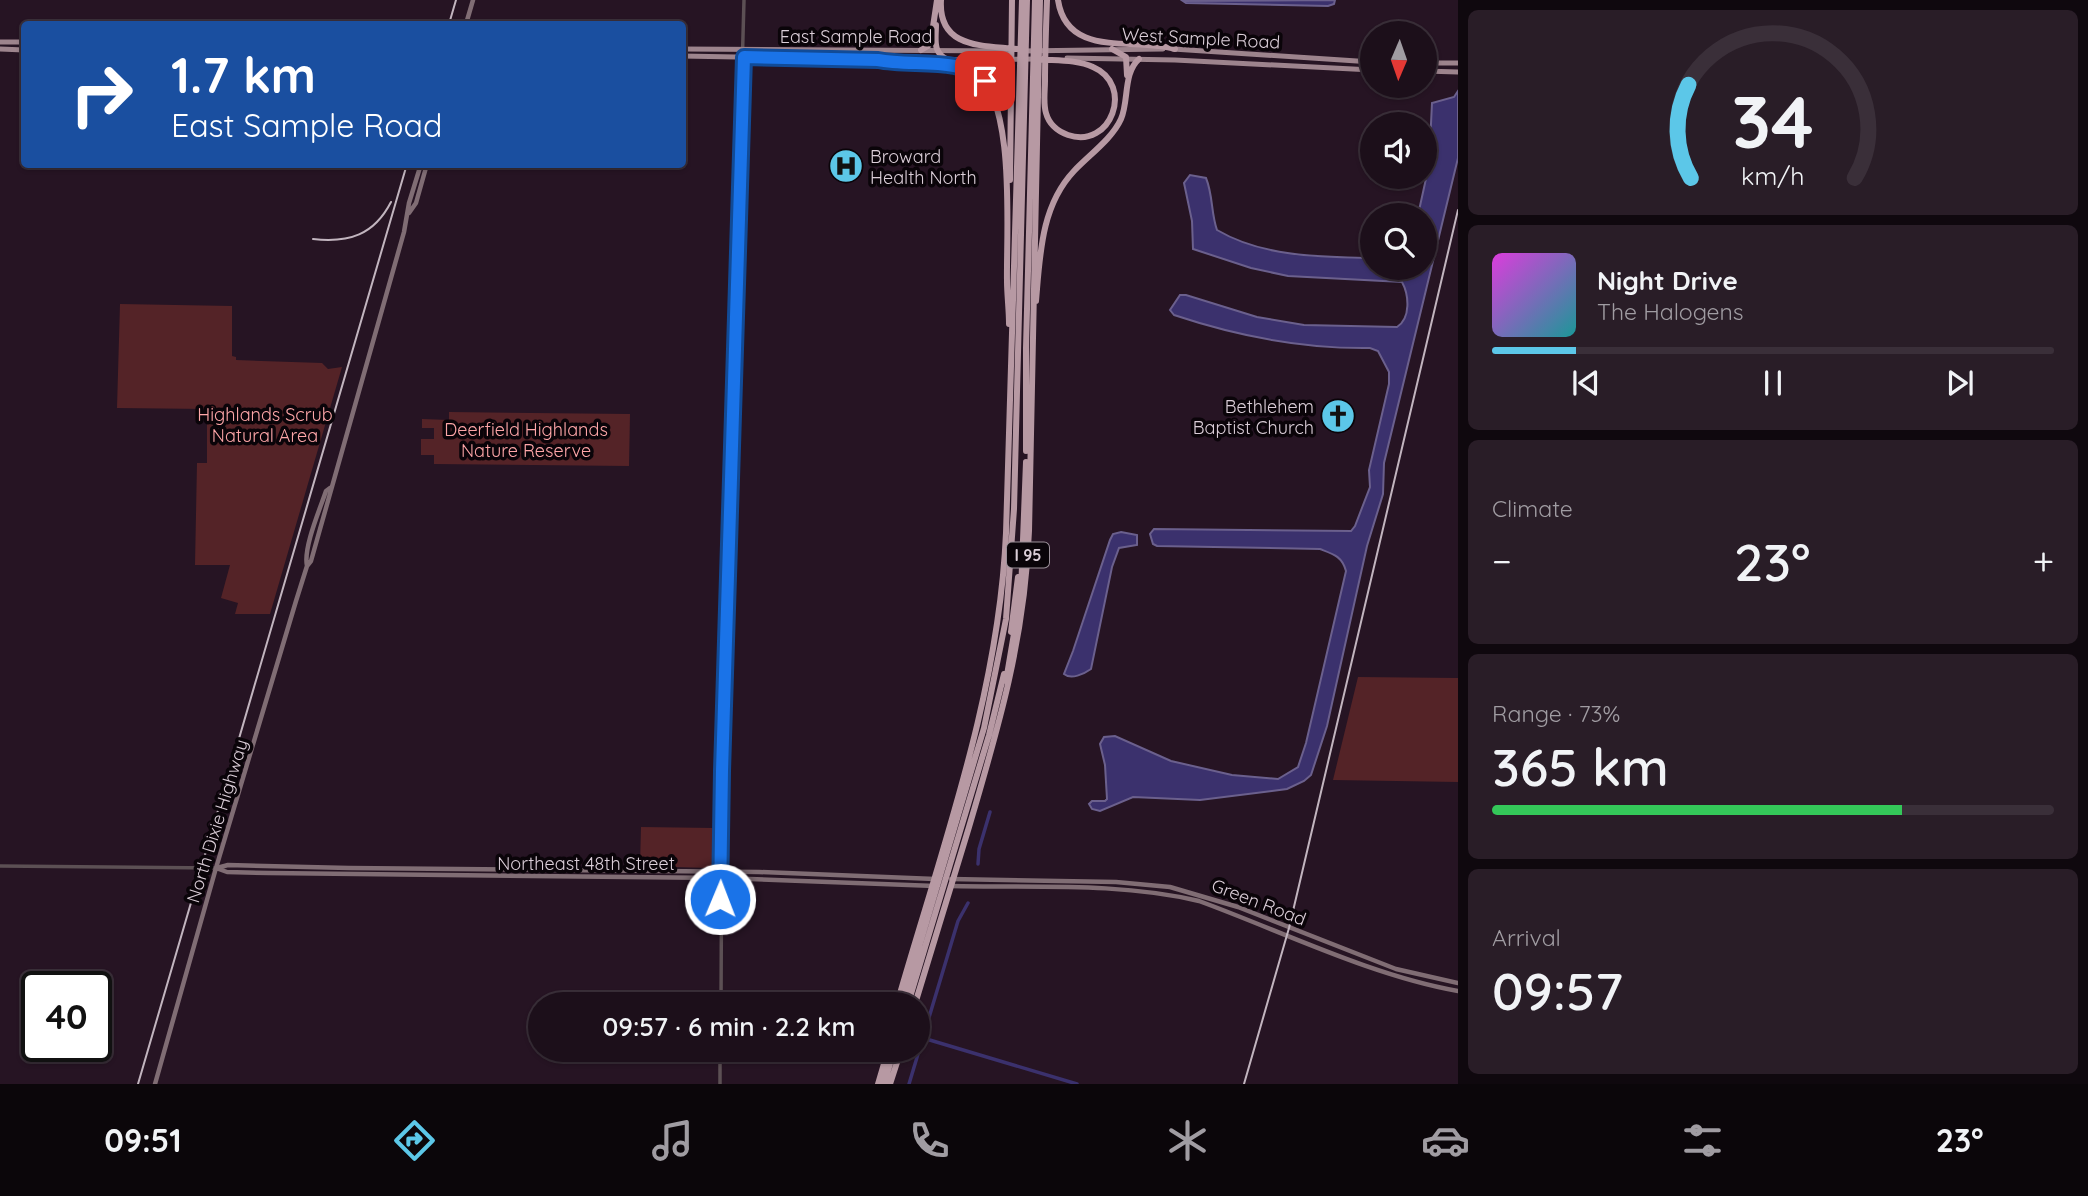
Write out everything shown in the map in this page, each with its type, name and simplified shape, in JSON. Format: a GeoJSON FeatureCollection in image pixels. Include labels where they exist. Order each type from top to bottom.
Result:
{"type":"FeatureCollection","features":[{"type":"Feature","properties":{"kind":"highway"},"geometry":{"type":"LineString","coordinates":[[921,50],[930,43],[939,0]]}},
{"type":"Feature","properties":{"kind":"highway"},"geometry":{"type":"LineString","coordinates":[[939,0],[943,21],[957,38],[978,46],[1029,55],[1084,64],[1105,74],[1112,84],[1116,100],[1114,113],[1098,132],[1082,137],[1070,136],[1057,130],[1045,111],[1039,72],[1040,37],[1048,0]]}},
{"type":"Feature","properties":{"kind":"highway"},"geometry":{"type":"LineString","coordinates":[[1012,0],[1020,37],[1009,202],[1007,281],[1012,368]]}},
{"type":"Feature","properties":{"kind":"highway"},"geometry":{"type":"LineString","coordinates":[[903,992],[990,704],[1006,619],[1012,558],[1019,72],[1024,0]]}},
{"type":"Feature","properties":{"kind":"highway"},"geometry":{"type":"LineString","coordinates":[[912,992],[989,735],[1005,664],[1019,555],[1039,72],[1037,0]]}},
{"type":"Feature","properties":{"kind":"highway"},"geometry":{"type":"LineString","coordinates":[[1058,0],[1063,18],[1072,30],[1083,38],[1099,42],[1158,44],[1175,49]]}},
{"type":"Feature","properties":{"kind":"highway"},"geometry":{"type":"LineString","coordinates":[[935,12],[937,50],[948,60]]}},
{"type":"Feature","properties":{"kind":"highway"},"geometry":{"type":"LineString","coordinates":[[1112,48],[1127,58],[1129,80]]}},
{"type":"Feature","properties":{"kind":"highway"},"geometry":{"type":"LineString","coordinates":[[1031,355],[1035,344],[1043,233],[1049,211],[1064,183],[1119,123],[1125,108],[1133,65],[1139,59]]}},
{"type":"Feature","properties":{"kind":"highway"},"geometry":{"type":"LineString","coordinates":[[878,60],[898,64],[959,66],[972,70],[982,78],[990,89],[996,107],[1009,202]]}},
{"type":"Feature","properties":{"kind":"highway","name":"I 95"},"geometry":{"type":"LineString","coordinates":[[902,992],[980,715],[1000,607],[1006,545],[1019,72]]}},
{"type":"Feature","properties":{"kind":"highway","name":"I 95"},"geometry":{"type":"LineString","coordinates":[[919,992],[992,751],[1014,666],[1025,593],[1030,494],[1039,72]]}},
{"type":"Feature","properties":{"kind":"highway"},"geometry":{"type":"LineString","coordinates":[[992,751],[992,736],[1009,665],[1021,592],[1025,500],[1026,348]]}},
{"type":"Feature","properties":{"kind":"highway"},"geometry":{"type":"LineString","coordinates":[[1000,607],[1012,558]]}},
{"type":"Feature","properties":{"kind":"highway"},"geometry":{"type":"LineString","coordinates":[[876,1084],[882,1062]]}},
{"type":"Feature","properties":{"kind":"highway"},"geometry":{"type":"LineString","coordinates":[[884,1084],[890,1062]]}},
{"type":"Feature","properties":{"kind":"highway"},"geometry":{"type":"LineString","coordinates":[[890,1084],[897,1062]]}},
{"type":"Feature","properties":{"kind":"main road"},"geometry":{"type":"LineString","coordinates":[[467,21],[473,0]]}},
{"type":"Feature","properties":{"kind":"main road"},"geometry":{"type":"LineString","coordinates":[[0,42],[21,42]]}},
{"type":"Feature","properties":{"kind":"main road","name":"West Sample Road"},"geometry":{"type":"LineString","coordinates":[[1029,55],[1112,48],[1175,49],[1360,61]]}},
{"type":"Feature","properties":{"kind":"main road"},"geometry":{"type":"LineString","coordinates":[[0,49],[21,50]]}},
{"type":"Feature","properties":{"kind":"main road","name":"East Sample Road"},"geometry":{"type":"LineString","coordinates":[[686,49],[937,50],[1029,55]]}},
{"type":"Feature","properties":{"kind":"main road","name":"East Sample Road"},"geometry":{"type":"LineString","coordinates":[[686,56],[948,60],[1029,55]]}},
{"type":"Feature","properties":{"kind":"main road","name":"West Sample Road"},"geometry":{"type":"LineString","coordinates":[[1029,55],[1127,58],[1308,71],[1360,71]]}},
{"type":"Feature","properties":{"kind":"main road"},"geometry":{"type":"LineString","coordinates":[[1437,63],[1458,63]]}},
{"type":"Feature","properties":{"kind":"main road"},"geometry":{"type":"LineString","coordinates":[[1437,71],[1458,72]]}},
{"type":"Feature","properties":{"kind":"main road","name":"North Dixie Highway"},"geometry":{"type":"LineString","coordinates":[[155,1084],[216,868],[307,566],[311,561],[420,168]]}},
{"type":"Feature","properties":{"kind":"main road","name":"North Dixie Highway"},"geometry":{"type":"LineString","coordinates":[[408,214],[416,203],[426,168]]}},
{"type":"Feature","properties":{"kind":"main road","name":"Northeast 48th Street"},"geometry":{"type":"LineString","coordinates":[[216,868],[228,865],[659,871],[917,885],[1083,885]]}},
{"type":"Feature","properties":{"kind":"main road","name":"Northeast 48th Street"},"geometry":{"type":"LineString","coordinates":[[216,868],[227,872],[340,875],[721,875],[962,879],[1083,885]]}},
{"type":"Feature","properties":{"kind":"main road"},"geometry":{"type":"LineString","coordinates":[[340,875],[375,873],[380,868]]}},
{"type":"Feature","properties":{"kind":"main road"},"geometry":{"type":"LineString","coordinates":[[644,877],[659,871]]}},
{"type":"Feature","properties":{"kind":"main road","name":"Green Road"},"geometry":{"type":"LineString","coordinates":[[1083,885],[1143,884],[1202,895],[1363,957],[1419,975],[1458,983]]}},
{"type":"Feature","properties":{"kind":"main road","name":"Green Road"},"geometry":{"type":"LineString","coordinates":[[1083,885],[1142,890],[1199,901],[1417,982],[1458,990]]}},
{"type":"Feature","properties":{"kind":"street"},"geometry":{"type":"LineString","coordinates":[[721,992],[721,875],[744,0]]}},
{"type":"Feature","properties":{"kind":"street","name":"Northeast 48th Street"},"geometry":{"type":"LineString","coordinates":[[0,866],[216,868]]}},
{"type":"Feature","properties":{"kind":"street"},"geometry":{"type":"LineString","coordinates":[[720,1062],[720,1084]]}},
{"type":"Feature","properties":{"kind":"green space","name":"Highlands Scrub Natural Area"},"geometry":{"type":"Polygon","coordinates":[[[120,304],[232,306],[232,356],[236,357],[236,360],[322,363],[328,369],[342,367],[270,614],[235,614],[238,603],[221,598],[230,565],[195,565],[197,463],[207,463],[207,409],[117,408],[120,304]]]}},
{"type":"Feature","properties":{"kind":"green space","name":"Deerfield Highlands Nature Reserve"},"geometry":{"type":"Polygon","coordinates":[[[449,412],[630,414],[629,466],[434,464],[434,455],[421,455],[421,439],[434,439],[434,428],[422,428],[422,419],[449,420],[449,412]]]}},
{"type":"Feature","properties":{"kind":"green space"},"geometry":{"type":"Polygon","coordinates":[[[1358,677],[1458,678],[1458,782],[1333,780],[1358,677]]]}},
{"type":"Feature","properties":{"kind":"green space"},"geometry":{"type":"Polygon","coordinates":[[[641,827],[714,828],[713,865],[710,868],[640,866],[641,827]]]}},
{"type":"Feature","properties":{"kind":"shaded area"},"geometry":{"type":"Polygon","coordinates":[[[1335,0],[1334,4],[1328,6],[1183,1],[1335,0]]]}},
{"type":"Feature","properties":{"kind":"shaded area"},"geometry":{"type":"Polygon","coordinates":[[[1458,91],[1458,158],[1437,245],[1437,203],[1421,203],[1424,189],[1437,189],[1437,112],[1432,112],[1432,103],[1454,97],[1458,91]]]}},
{"type":"Feature","properties":{"kind":"shaded area"},"geometry":{"type":"Polygon","coordinates":[[[1190,175],[1206,178],[1217,230],[1235,239],[1253,246],[1292,254],[1360,258],[1360,280],[1288,276],[1251,268],[1193,249],[1192,221],[1184,183],[1190,175]]]}},
{"type":"Feature","properties":{"kind":"shaded area"},"geometry":{"type":"Polygon","coordinates":[[[1364,280],[1428,280],[1384,463],[1383,494],[1367,546],[1327,726],[1311,775],[1287,789],[1200,800],[1133,797],[1100,811],[1092,809],[1089,804],[1092,801],[1107,799],[1105,765],[1100,744],[1104,737],[1115,736],[1171,761],[1232,775],[1278,779],[1298,767],[1346,571],[1342,562],[1333,554],[1320,549],[1157,546],[1153,544],[1150,534],[1154,529],[1351,531],[1370,487],[1369,470],[1389,384],[1389,372],[1378,351],[1370,348],[1270,340],[1174,315],[1170,310],[1180,295],[1186,295],[1257,317],[1304,325],[1397,327],[1407,312],[1406,293],[1402,282],[1364,280]]]}},
{"type":"Feature","properties":{"kind":"shaded area"},"geometry":{"type":"Polygon","coordinates":[[[1121,532],[1137,535],[1137,545],[1119,548],[1112,567],[1091,669],[1078,676],[1067,676],[1064,674],[1110,540],[1113,534],[1121,532]]]}},
{"type":"Feature","properties":{"kind":"waterway"},"geometry":{"type":"LineString","coordinates":[[978,864],[979,849],[990,812]]}},
{"type":"Feature","properties":{"kind":"waterway"},"geometry":{"type":"LineString","coordinates":[[909,1084],[958,921],[968,903]]}},
{"type":"Feature","properties":{"kind":"waterway"},"geometry":{"type":"LineString","coordinates":[[930,1040],[1077,1084]]}},
{"type":"Feature","properties":{"kind":"railway"},"geometry":{"type":"LineString","coordinates":[[450,21],[456,0]]}},
{"type":"Feature","properties":{"kind":"railway"},"geometry":{"type":"LineString","coordinates":[[138,1084],[406,168]]}},
{"type":"Feature","properties":{"kind":"railway"},"geometry":{"type":"LineString","coordinates":[[313,239],[338,240],[359,234],[377,222],[391,202]]}},
{"type":"Feature","properties":{"kind":"railway"},"geometry":{"type":"LineString","coordinates":[[1244,1084],[1289,928],[1458,210]]}},
{"type":"Feature","properties":{"kind":"place","name":"Broward Health North"},"geometry":{"type":"Point","coordinates":[846,166]}},
{"type":"Feature","properties":{"kind":"place","name":"Bethlehem Baptist Church"},"geometry":{"type":"Point","coordinates":[1338,416]}},
{"type":"Feature","properties":{"kind":"route"},"geometry":{"type":"LineString","coordinates":[[720,899],[744,57],[956,65],[972,70],[985,81]]}}]}
